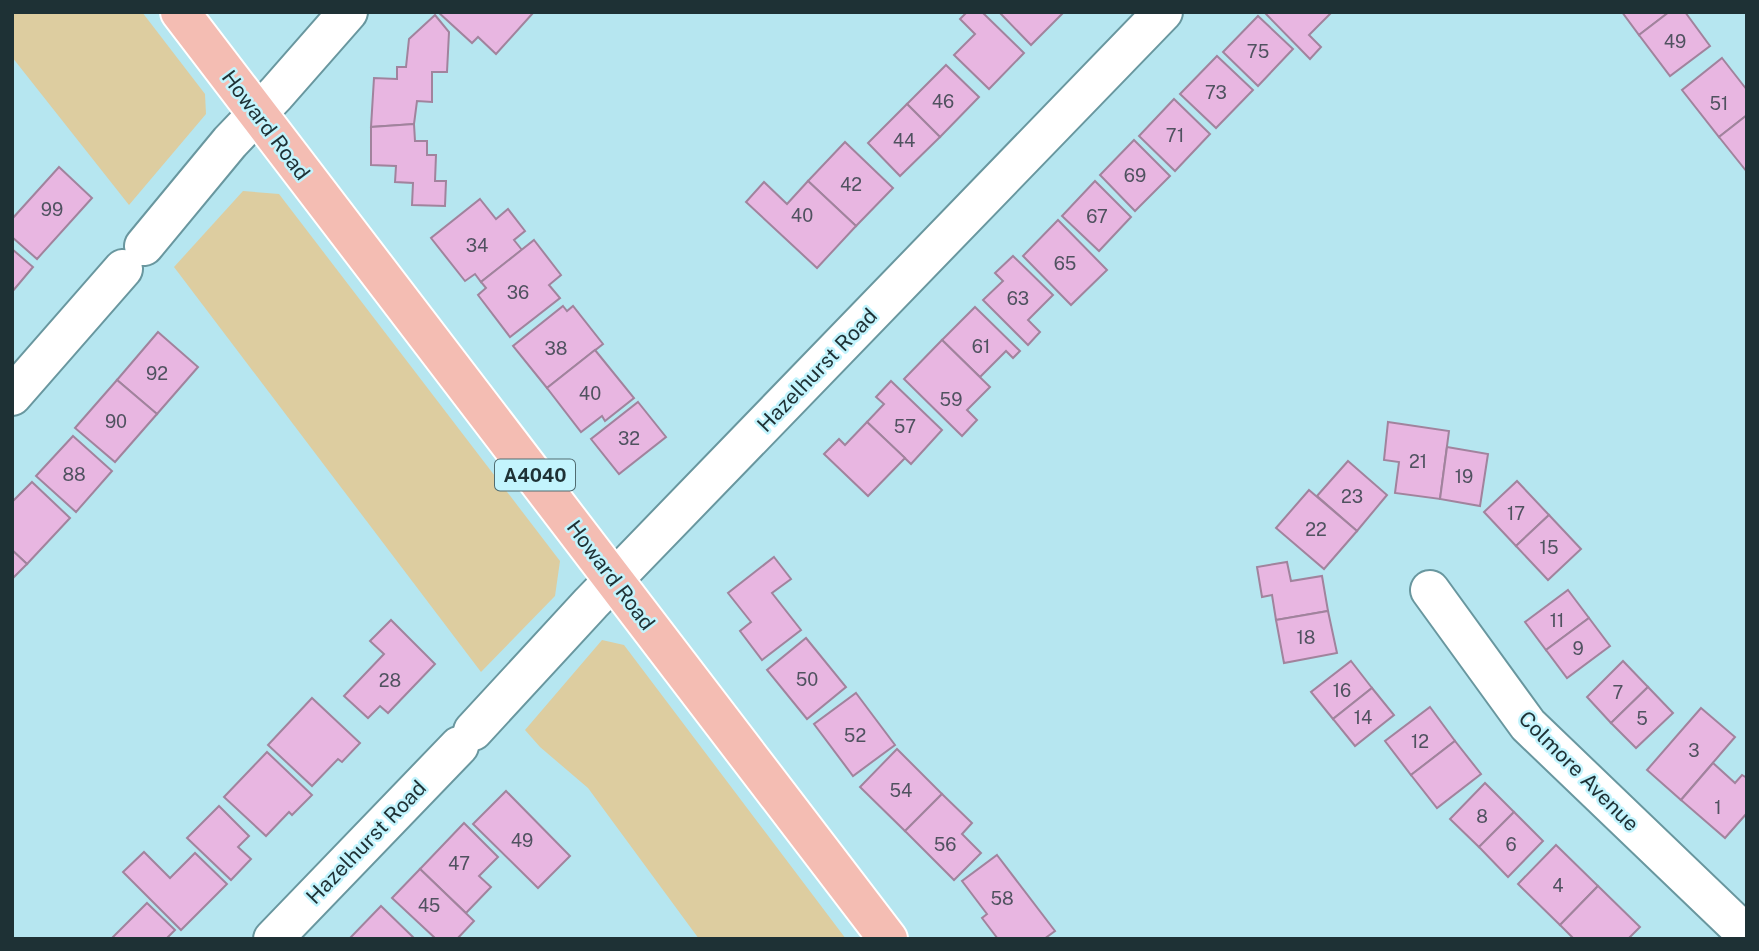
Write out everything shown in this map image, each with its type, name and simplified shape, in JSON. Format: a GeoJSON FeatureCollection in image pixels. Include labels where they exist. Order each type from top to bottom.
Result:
{"type":"FeatureCollection","features":[{"type":"Feature","properties":{"kind":"main road","name":"Howard Road"},"geometry":{"type":"LineString","coordinates":[[180,12],[888,939]]}},
{"type":"Feature","properties":{"kind":"street"},"geometry":{"type":"LineString","coordinates":[[12,396],[134,258],[230,142],[348,12]]}},
{"type":"Feature","properties":{"kind":"street","name":"Hazelhurst Road"},"geometry":{"type":"LineString","coordinates":[[273,939],[614,579],[1163,12]]}},
{"type":"Feature","properties":{"kind":"street","name":"Colmore Avenue"},"geometry":{"type":"LineString","coordinates":[[1430,590],[1528,725],[1747,935]]}},
{"type":"Feature","properties":{"kind":"shaded area"},"geometry":{"type":"Polygon","coordinates":[[[12,12],[142,12],[205,94],[206,114],[129,205],[12,57],[12,12]]]}},
{"type":"Feature","properties":{"kind":"shaded area"},"geometry":{"type":"Polygon","coordinates":[[[243,191],[279,194],[560,561],[555,596],[481,672],[174,267],[243,191]]]}},
{"type":"Feature","properties":{"kind":"shaded area"},"geometry":{"type":"Polygon","coordinates":[[[602,640],[624,645],[846,939],[699,939],[588,788],[540,747],[525,730],[602,640]]]}},
{"type":"Feature","properties":{"kind":"building"},"geometry":{"type":"Polygon","coordinates":[[[438,12],[533,13],[496,54],[478,37],[472,43],[438,12]]]}},
{"type":"Feature","properties":{"kind":"building"},"geometry":{"type":"Polygon","coordinates":[[[967,12],[982,12],[1024,53],[989,89],[954,55],[975,34],[960,19],[967,12]]]}},
{"type":"Feature","properties":{"kind":"building"},"geometry":{"type":"Polygon","coordinates":[[[999,12],[1064,12],[1031,45],[999,12]]]}},
{"type":"Feature","properties":{"kind":"building"},"geometry":{"type":"Polygon","coordinates":[[[1264,12],[1332,12],[1309,35],[1321,47],[1310,59],[1264,12]]]}},
{"type":"Feature","properties":{"kind":"building"},"geometry":{"type":"Polygon","coordinates":[[[1622,12],[1669,12],[1639,35],[1622,12]]]}},
{"type":"Feature","properties":{"kind":"building"},"geometry":{"type":"Polygon","coordinates":[[[1669,12],[1685,12],[1710,46],[1670,76],[1639,35],[1669,12]]]}},
{"type":"Feature","properties":{"kind":"building"},"geometry":{"type":"Polygon","coordinates":[[[435,15],[449,32],[447,72],[432,72],[432,102],[417,101],[414,124],[371,127],[374,78],[397,79],[397,67],[406,67],[409,39],[435,15]]]}},
{"type":"Feature","properties":{"kind":"building"},"geometry":{"type":"Polygon","coordinates":[[[1258,16],[1293,49],[1258,86],[1223,52],[1258,16]]]}},
{"type":"Feature","properties":{"kind":"building"},"geometry":{"type":"Polygon","coordinates":[[[1217,56],[1253,90],[1216,128],[1180,94],[1217,56]]]}},
{"type":"Feature","properties":{"kind":"building"},"geometry":{"type":"Polygon","coordinates":[[[1722,58],[1747,90],[1747,115],[1719,137],[1682,90],[1722,58]]]}},
{"type":"Feature","properties":{"kind":"building"},"geometry":{"type":"Polygon","coordinates":[[[946,65],[979,97],[940,137],[907,104],[946,65]]]}},
{"type":"Feature","properties":{"kind":"building"},"geometry":{"type":"Polygon","coordinates":[[[1174,99],[1210,134],[1175,171],[1139,136],[1174,99]]]}},
{"type":"Feature","properties":{"kind":"building"},"geometry":{"type":"Polygon","coordinates":[[[907,104],[940,137],[900,176],[868,143],[907,104]]]}},
{"type":"Feature","properties":{"kind":"building"},"geometry":{"type":"Polygon","coordinates":[[[1747,115],[1747,172],[1719,137],[1747,115]]]}},
{"type":"Feature","properties":{"kind":"building"},"geometry":{"type":"Polygon","coordinates":[[[414,124],[415,141],[427,141],[427,155],[436,155],[435,181],[446,181],[445,206],[412,205],[413,183],[395,182],[396,166],[371,165],[371,127],[414,124]]]}},
{"type":"Feature","properties":{"kind":"building"},"geometry":{"type":"Polygon","coordinates":[[[1134,140],[1170,176],[1135,211],[1100,175],[1134,140]]]}},
{"type":"Feature","properties":{"kind":"building"},"geometry":{"type":"Polygon","coordinates":[[[845,142],[893,188],[856,226],[808,181],[845,142]]]}},
{"type":"Feature","properties":{"kind":"building"},"geometry":{"type":"Polygon","coordinates":[[[59,167],[92,198],[37,259],[12,237],[12,219],[59,167]]]}},
{"type":"Feature","properties":{"kind":"building"},"geometry":{"type":"Polygon","coordinates":[[[808,181],[856,226],[817,268],[746,202],[764,182],[787,204],[808,181]]]}},
{"type":"Feature","properties":{"kind":"building"},"geometry":{"type":"Polygon","coordinates":[[[1095,181],[1131,217],[1099,251],[1062,216],[1095,181]]]}},
{"type":"Feature","properties":{"kind":"building"},"geometry":{"type":"Polygon","coordinates":[[[480,199],[496,219],[508,209],[525,231],[514,240],[522,250],[481,282],[475,274],[465,281],[431,238],[480,199]]]}},
{"type":"Feature","properties":{"kind":"building"},"geometry":{"type":"Polygon","coordinates":[[[1058,220],[1107,270],[1071,305],[1023,256],[1058,220]]]}},
{"type":"Feature","properties":{"kind":"building"},"geometry":{"type":"Polygon","coordinates":[[[534,240],[561,275],[549,285],[560,298],[510,337],[478,295],[486,288],[481,282],[534,240]]]}},
{"type":"Feature","properties":{"kind":"building"},"geometry":{"type":"Polygon","coordinates":[[[12,249],[33,267],[12,292],[12,249]]]}},
{"type":"Feature","properties":{"kind":"building"},"geometry":{"type":"Polygon","coordinates":[[[1013,256],[1053,295],[1028,320],[1040,332],[1028,345],[983,300],[1003,281],[995,273],[1013,256]]]}},
{"type":"Feature","properties":{"kind":"building"},"geometry":{"type":"Polygon","coordinates":[[[563,306],[567,311],[573,306],[603,344],[547,388],[513,346],[563,306]]]}},
{"type":"Feature","properties":{"kind":"building"},"geometry":{"type":"Polygon","coordinates":[[[975,307],[1020,351],[1013,358],[1006,351],[980,377],[942,340],[975,307]]]}},
{"type":"Feature","properties":{"kind":"building"},"geometry":{"type":"Polygon","coordinates":[[[158,332],[198,367],[157,414],[117,380],[158,332]]]}},
{"type":"Feature","properties":{"kind":"building"},"geometry":{"type":"Polygon","coordinates":[[[942,340],[990,387],[967,410],[977,420],[962,436],[904,379],[942,340]]]}},
{"type":"Feature","properties":{"kind":"building"},"geometry":{"type":"Polygon","coordinates":[[[595,350],[634,398],[605,421],[602,416],[581,432],[547,388],[595,350]]]}},
{"type":"Feature","properties":{"kind":"building"},"geometry":{"type":"Polygon","coordinates":[[[117,380],[157,414],[115,462],[75,428],[117,380]]]}},
{"type":"Feature","properties":{"kind":"building"},"geometry":{"type":"Polygon","coordinates":[[[891,381],[942,430],[911,464],[867,422],[884,404],[876,397],[891,381]]]}},
{"type":"Feature","properties":{"kind":"building"},"geometry":{"type":"Polygon","coordinates":[[[638,402],[666,437],[619,474],[591,439],[638,402]]]}},
{"type":"Feature","properties":{"kind":"building"},"geometry":{"type":"Polygon","coordinates":[[[867,422],[905,458],[868,496],[824,454],[839,439],[845,445],[867,422]]]}},
{"type":"Feature","properties":{"kind":"building"},"geometry":{"type":"Polygon","coordinates":[[[1388,422],[1449,431],[1440,499],[1395,493],[1399,462],[1384,460],[1388,422]]]}},
{"type":"Feature","properties":{"kind":"building"},"geometry":{"type":"Polygon","coordinates":[[[73,436],[112,471],[76,512],[36,476],[73,436]]]}},
{"type":"Feature","properties":{"kind":"building"},"geometry":{"type":"Polygon","coordinates":[[[1447,447],[1488,454],[1480,506],[1440,499],[1447,447]]]}},
{"type":"Feature","properties":{"kind":"building"},"geometry":{"type":"Polygon","coordinates":[[[1348,461],[1387,495],[1357,531],[1317,496],[1348,461]]]}},
{"type":"Feature","properties":{"kind":"building"},"geometry":{"type":"Polygon","coordinates":[[[1517,481],[1549,515],[1516,546],[1484,512],[1517,481]]]}},
{"type":"Feature","properties":{"kind":"building"},"geometry":{"type":"Polygon","coordinates":[[[32,482],[70,518],[27,564],[12,550],[12,502],[32,482]]]}},
{"type":"Feature","properties":{"kind":"building"},"geometry":{"type":"Polygon","coordinates":[[[1309,490],[1357,531],[1324,569],[1276,528],[1309,490]]]}},
{"type":"Feature","properties":{"kind":"building"},"geometry":{"type":"Polygon","coordinates":[[[1549,515],[1581,549],[1548,580],[1516,546],[1549,515]]]}},
{"type":"Feature","properties":{"kind":"building"},"geometry":{"type":"Polygon","coordinates":[[[12,550],[27,564],[12,579],[12,550]]]}},
{"type":"Feature","properties":{"kind":"building"},"geometry":{"type":"Polygon","coordinates":[[[774,557],[791,579],[772,593],[801,630],[762,660],[740,631],[751,622],[728,593],[774,557]]]}},
{"type":"Feature","properties":{"kind":"building"},"geometry":{"type":"Polygon","coordinates":[[[1287,562],[1291,581],[1322,576],[1328,611],[1276,620],[1272,595],[1262,597],[1257,567],[1287,562]]]}},
{"type":"Feature","properties":{"kind":"building"},"geometry":{"type":"Polygon","coordinates":[[[1568,590],[1589,618],[1546,650],[1525,622],[1568,590]]]}},
{"type":"Feature","properties":{"kind":"building"},"geometry":{"type":"Polygon","coordinates":[[[1328,611],[1337,653],[1284,663],[1276,620],[1328,611]]]}},
{"type":"Feature","properties":{"kind":"building"},"geometry":{"type":"Polygon","coordinates":[[[1589,618],[1610,646],[1567,678],[1546,650],[1589,618]]]}},
{"type":"Feature","properties":{"kind":"building"},"geometry":{"type":"Polygon","coordinates":[[[391,620],[435,664],[388,713],[380,706],[368,718],[344,696],[384,654],[370,641],[391,620]]]}},
{"type":"Feature","properties":{"kind":"building"},"geometry":{"type":"Polygon","coordinates":[[[806,638],[846,687],[807,719],[767,670],[806,638]]]}},
{"type":"Feature","properties":{"kind":"building"},"geometry":{"type":"Polygon","coordinates":[[[1351,661],[1372,688],[1333,719],[1311,692],[1351,661]]]}},
{"type":"Feature","properties":{"kind":"building"},"geometry":{"type":"Polygon","coordinates":[[[1623,661],[1648,687],[1611,723],[1587,697],[1623,661]]]}},
{"type":"Feature","properties":{"kind":"building"},"geometry":{"type":"Polygon","coordinates":[[[1648,687],[1673,713],[1636,748],[1611,723],[1648,687]]]}},
{"type":"Feature","properties":{"kind":"building"},"geometry":{"type":"Polygon","coordinates":[[[1372,688],[1394,715],[1355,746],[1333,719],[1372,688]]]}},
{"type":"Feature","properties":{"kind":"building"},"geometry":{"type":"Polygon","coordinates":[[[856,693],[895,745],[853,776],[814,724],[856,693]]]}},
{"type":"Feature","properties":{"kind":"building"},"geometry":{"type":"Polygon","coordinates":[[[312,698],[360,743],[342,762],[338,759],[312,786],[268,745],[312,698]]]}},
{"type":"Feature","properties":{"kind":"building"},"geometry":{"type":"Polygon","coordinates":[[[1430,707],[1455,741],[1411,775],[1385,741],[1430,707]]]}},
{"type":"Feature","properties":{"kind":"building"},"geometry":{"type":"Polygon","coordinates":[[[1701,708],[1735,737],[1681,800],[1647,770],[1701,708]]]}},
{"type":"Feature","properties":{"kind":"building"},"geometry":{"type":"Polygon","coordinates":[[[1455,741],[1481,774],[1437,808],[1411,775],[1455,741]]]}},
{"type":"Feature","properties":{"kind":"building"},"geometry":{"type":"Polygon","coordinates":[[[897,749],[942,794],[905,831],[860,787],[897,749]]]}},
{"type":"Feature","properties":{"kind":"building"},"geometry":{"type":"Polygon","coordinates":[[[267,752],[312,795],[292,815],[289,812],[266,836],[224,797],[267,752]]]}},
{"type":"Feature","properties":{"kind":"building"},"geometry":{"type":"Polygon","coordinates":[[[1713,763],[1735,783],[1742,775],[1747,778],[1747,813],[1725,838],[1681,800],[1713,763]]]}},
{"type":"Feature","properties":{"kind":"building"},"geometry":{"type":"Polygon","coordinates":[[[1485,783],[1514,812],[1479,847],[1450,819],[1485,783]]]}},
{"type":"Feature","properties":{"kind":"building"},"geometry":{"type":"Polygon","coordinates":[[[506,791],[570,856],[538,888],[473,824],[506,791]]]}},
{"type":"Feature","properties":{"kind":"building"},"geometry":{"type":"Polygon","coordinates":[[[942,794],[972,823],[962,834],[981,853],[954,880],[905,831],[942,794]]]}},
{"type":"Feature","properties":{"kind":"building"},"geometry":{"type":"Polygon","coordinates":[[[219,806],[249,836],[238,847],[251,859],[231,880],[187,838],[219,806]]]}},
{"type":"Feature","properties":{"kind":"building"},"geometry":{"type":"Polygon","coordinates":[[[1514,812],[1543,841],[1508,877],[1479,847],[1514,812]]]}},
{"type":"Feature","properties":{"kind":"building"},"geometry":{"type":"Polygon","coordinates":[[[464,823],[498,857],[479,876],[491,887],[466,913],[420,869],[464,823]]]}},
{"type":"Feature","properties":{"kind":"building"},"geometry":{"type":"Polygon","coordinates":[[[1556,845],[1598,886],[1560,925],[1518,884],[1556,845]]]}},
{"type":"Feature","properties":{"kind":"building"},"geometry":{"type":"Polygon","coordinates":[[[144,852],[170,878],[195,853],[227,884],[181,930],[123,872],[144,852]]]}},
{"type":"Feature","properties":{"kind":"building"},"geometry":{"type":"Polygon","coordinates":[[[997,855],[1055,931],[1044,939],[998,939],[982,918],[987,914],[962,881],[997,855]]]}},
{"type":"Feature","properties":{"kind":"building"},"geometry":{"type":"Polygon","coordinates":[[[420,869],[474,921],[457,939],[436,939],[392,898],[420,869]]]}},
{"type":"Feature","properties":{"kind":"building"},"geometry":{"type":"Polygon","coordinates":[[[1598,886],[1640,927],[1628,939],[1574,939],[1560,925],[1598,886]]]}},
{"type":"Feature","properties":{"kind":"building"},"geometry":{"type":"Polygon","coordinates":[[[147,903],[175,930],[166,939],[111,939],[147,903]]]}},
{"type":"Feature","properties":{"kind":"building"},"geometry":{"type":"Polygon","coordinates":[[[381,906],[415,939],[353,939],[351,937],[381,906]]]}}]}
